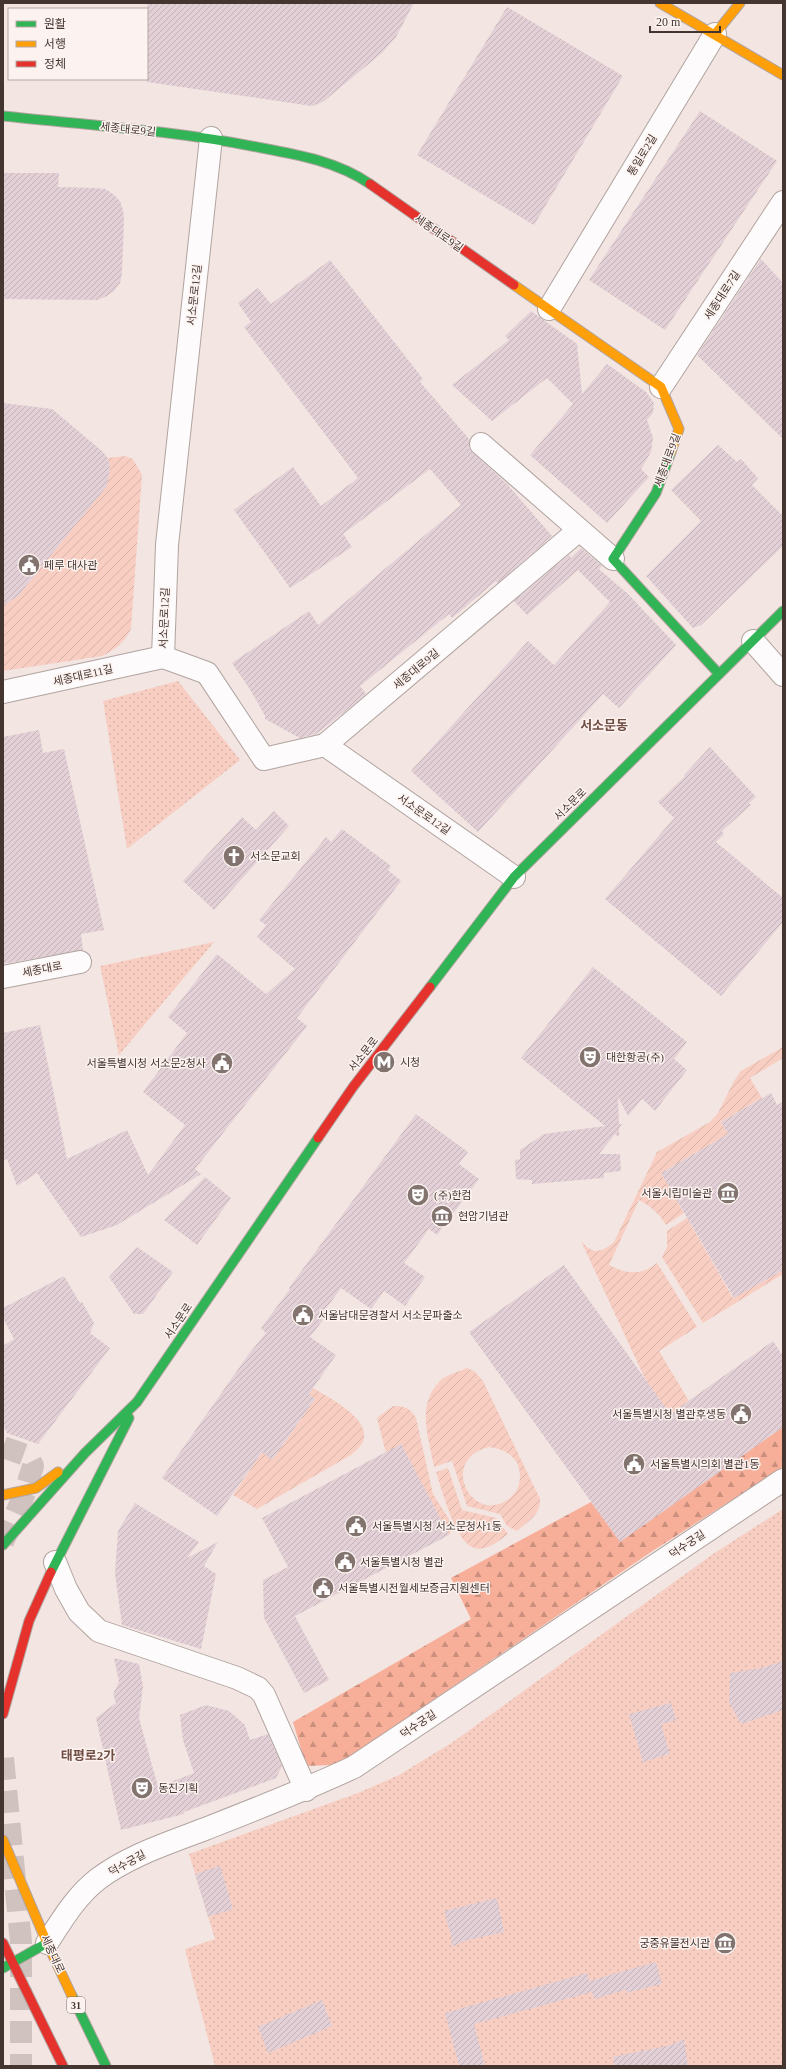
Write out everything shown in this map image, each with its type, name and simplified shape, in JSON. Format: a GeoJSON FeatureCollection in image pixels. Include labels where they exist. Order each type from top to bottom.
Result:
{"type":"FeatureCollection","features":[{"type":"Feature","properties":{"kind":"main road"},"geometry":{"type":"LineString","coordinates":[[660,3],[783,75]]}},
{"type":"Feature","properties":{"kind":"main road","name":"통일로2길"},"geometry":{"type":"LineString","coordinates":[[715,34],[740,3]]}},
{"type":"Feature","properties":{"kind":"main road","name":"세종대로9길"},"geometry":{"type":"LineString","coordinates":[[3,116],[211,138],[314,158],[356,174],[661,388],[679,429],[656,493],[613,559]]}},
{"type":"Feature","properties":{"kind":"main road"},"geometry":{"type":"LineString","coordinates":[[613,559],[719,674]]}},
{"type":"Feature","properties":{"kind":"main road","name":"서소문로"},"geometry":{"type":"LineString","coordinates":[[3,1545],[85,1453],[137,1402],[353,1087],[514,877],[783,611]]}},
{"type":"Feature","properties":{"kind":"main road"},"geometry":{"type":"LineString","coordinates":[[3,1714],[29,1621],[55,1562],[137,1402]]}},
{"type":"Feature","properties":{"kind":"main road"},"geometry":{"type":"LineString","coordinates":[[3,1495],[36,1488],[85,1453]]}},
{"type":"Feature","properties":{"kind":"main road","name":"세종대로"},"geometry":{"type":"LineString","coordinates":[[3,1840],[47,1943],[106,2066]]}},
{"type":"Feature","properties":{"kind":"main road"},"geometry":{"type":"LineString","coordinates":[[3,1943],[63,2066]]}},
{"type":"Feature","properties":{"kind":"main road"},"geometry":{"type":"LineString","coordinates":[[3,1968],[47,1943]]}},
{"type":"Feature","properties":{"kind":"street","name":"통일로2길"},"geometry":{"type":"LineString","coordinates":[[549,309],[715,34]]}},
{"type":"Feature","properties":{"kind":"street","name":"서소문로12길"},"geometry":{"type":"LineString","coordinates":[[211,138],[167,545],[163,657],[207,673],[264,759],[325,745],[514,877]]}},
{"type":"Feature","properties":{"kind":"street","name":"세종대로7길"},"geometry":{"type":"LineString","coordinates":[[661,388],[783,202]]}},
{"type":"Feature","properties":{"kind":"street"},"geometry":{"type":"LineString","coordinates":[[481,444],[613,559]]}},
{"type":"Feature","properties":{"kind":"street","name":"세종대로9길"},"geometry":{"type":"LineString","coordinates":[[325,745],[579,530]]}},
{"type":"Feature","properties":{"kind":"street"},"geometry":{"type":"LineString","coordinates":[[752,641],[783,675]]}},
{"type":"Feature","properties":{"kind":"street","name":"세종대로11길"},"geometry":{"type":"LineString","coordinates":[[3,692],[163,657]]}},
{"type":"Feature","properties":{"kind":"street","name":"세종대로"},"geometry":{"type":"LineString","coordinates":[[3,977],[80,962]]}},
{"type":"Feature","properties":{"kind":"street","name":"덕수궁길"},"geometry":{"type":"LineString","coordinates":[[47,1943],[73,1904],[98,1880],[124,1863],[152,1850],[306,1790],[354,1767],[783,1480]]}},
{"type":"Feature","properties":{"kind":"street"},"geometry":{"type":"LineString","coordinates":[[55,1562],[66,1589],[79,1612],[98,1630],[237,1678],[258,1688],[264,1695],[306,1790]]}},
{"type":"Feature","properties":{"kind":"green space"},"geometry":{"type":"Polygon","coordinates":[[[783,1427],[783,1467],[651,1552],[345,1760],[330,1765],[306,1766],[293,1722],[471,1619],[451,1578],[591,1502],[620,1541],[783,1427]]]}},
{"type":"Feature","properties":{"kind":"shaded area"},"geometry":{"type":"Polygon","coordinates":[[[125,456],[133,459],[142,475],[131,629],[119,645],[102,656],[3,671],[3,602],[10,601],[18,596],[106,486],[110,468],[108,458],[125,456]]]}},
{"type":"Feature","properties":{"kind":"shaded area"},"geometry":{"type":"Polygon","coordinates":[[[178,681],[240,760],[127,849],[103,701],[178,681]]]}},
{"type":"Feature","properties":{"kind":"shaded area"},"geometry":{"type":"Polygon","coordinates":[[[214,942],[119,1055],[100,966],[214,942]]]}},
{"type":"Feature","properties":{"kind":"shaded area"},"geometry":{"type":"Polygon","coordinates":[[[783,1047],[783,1058],[750,1078],[762,1098],[721,1122],[728,1134],[661,1173],[684,1213],[666,1225],[661,1217],[639,1200],[609,1265],[627,1272],[639,1272],[657,1263],[697,1327],[659,1351],[689,1401],[670,1415],[647,1383],[581,1241],[589,1249],[597,1251],[614,1242],[657,1152],[710,1122],[718,1113],[734,1081],[741,1071],[783,1047]]]}},
{"type":"Feature","properties":{"kind":"shaded area"},"geometry":{"type":"Polygon","coordinates":[[[687,1218],[733,1298],[783,1270],[783,1274],[703,1323],[662,1257],[667,1247],[667,1231],[687,1218]]]}},
{"type":"Feature","properties":{"kind":"shaded area"},"geometry":{"type":"Polygon","coordinates":[[[467,1368],[474,1371],[483,1381],[540,1499],[540,1505],[536,1514],[517,1531],[507,1526],[500,1514],[467,1506],[452,1461],[434,1467],[426,1423],[428,1401],[432,1391],[439,1382],[448,1376],[467,1368]],[[489,1447],[474,1454],[466,1463],[463,1474],[465,1486],[471,1496],[480,1503],[491,1505],[504,1502],[511,1497],[519,1484],[520,1476],[517,1463],[509,1454],[496,1448],[489,1447]]]}},
{"type":"Feature","properties":{"kind":"shaded area"},"geometry":{"type":"Polygon","coordinates":[[[308,1385],[334,1400],[352,1414],[359,1422],[363,1430],[363,1441],[351,1455],[257,1509],[233,1495],[262,1452],[273,1459],[315,1399],[303,1390],[308,1385]]]}},
{"type":"Feature","properties":{"kind":"shaded area"},"geometry":{"type":"Polygon","coordinates":[[[393,1406],[407,1408],[416,1418],[433,1494],[450,1521],[451,1531],[449,1535],[401,1445],[386,1453],[377,1418],[393,1406]]]}},
{"type":"Feature","properties":{"kind":"shaded area"},"geometry":{"type":"Polygon","coordinates":[[[448,1468],[462,1510],[496,1518],[508,1534],[487,1547],[477,1548],[466,1543],[460,1535],[450,1514],[436,1472],[448,1468]]]}},
{"type":"Feature","properties":{"kind":"shaded area"},"geometry":{"type":"Polygon","coordinates":[[[783,1509],[783,2066],[215,2066],[185,1949],[215,1939],[189,1854],[358,1793],[399,1775],[453,1742],[713,1554],[783,1509]]]}},
{"type":"Feature","properties":{"kind":"building"},"geometry":{"type":"Polygon","coordinates":[[[147,3],[414,3],[396,37],[383,52],[323,102],[312,106],[147,82],[147,3]]]}},
{"type":"Feature","properties":{"kind":"building"},"geometry":{"type":"Polygon","coordinates":[[[507,7],[623,76],[534,225],[417,155],[507,7]]]}},
{"type":"Feature","properties":{"kind":"building"},"geometry":{"type":"Polygon","coordinates":[[[700,111],[777,161],[665,330],[589,280],[700,111]]]}},
{"type":"Feature","properties":{"kind":"building"},"geometry":{"type":"Polygon","coordinates":[[[3,173],[59,173],[58,187],[105,189],[120,201],[124,220],[122,273],[120,283],[114,291],[97,300],[3,299],[3,173]]]}},
{"type":"Feature","properties":{"kind":"building"},"geometry":{"type":"Polygon","coordinates":[[[761,259],[783,283],[783,439],[697,355],[761,259]]]}},
{"type":"Feature","properties":{"kind":"building"},"geometry":{"type":"Polygon","coordinates":[[[330,260],[423,379],[420,382],[470,440],[469,448],[473,453],[507,484],[552,536],[498,583],[496,581],[452,618],[449,614],[360,686],[366,694],[338,717],[316,734],[300,738],[265,719],[265,716],[251,691],[232,663],[309,611],[318,625],[461,505],[430,469],[343,534],[352,547],[290,588],[234,510],[293,467],[321,506],[358,478],[244,327],[251,322],[238,303],[258,288],[271,304],[330,260]]]}},
{"type":"Feature","properties":{"kind":"building"},"geometry":{"type":"Polygon","coordinates":[[[531,311],[577,344],[582,394],[607,364],[646,392],[654,403],[653,413],[647,420],[653,438],[651,452],[641,469],[649,477],[607,523],[530,455],[573,404],[547,378],[492,421],[452,385],[509,340],[505,336],[531,311]]]}},
{"type":"Feature","properties":{"kind":"building"},"geometry":{"type":"Polygon","coordinates":[[[3,403],[52,409],[102,451],[108,458],[110,468],[107,486],[18,596],[3,606],[3,403]]]}},
{"type":"Feature","properties":{"kind":"building"},"geometry":{"type":"Polygon","coordinates":[[[718,445],[737,462],[741,459],[758,478],[752,485],[783,516],[783,546],[701,625],[693,628],[646,576],[701,521],[671,490],[718,445]]]}},
{"type":"Feature","properties":{"kind":"building"},"geometry":{"type":"Polygon","coordinates":[[[581,548],[602,566],[599,569],[628,594],[676,645],[619,708],[603,694],[478,832],[411,771],[528,641],[554,665],[610,602],[578,570],[527,615],[514,601],[569,555],[571,558],[581,548]]]}},
{"type":"Feature","properties":{"kind":"building"},"geometry":{"type":"Polygon","coordinates":[[[39,730],[43,753],[64,749],[104,930],[81,934],[83,950],[3,964],[3,737],[39,730]]]}},
{"type":"Feature","properties":{"kind":"building"},"geometry":{"type":"Polygon","coordinates":[[[710,747],[756,797],[749,803],[751,805],[722,831],[724,834],[716,842],[783,898],[783,922],[721,996],[605,899],[674,818],[658,802],[685,776],[684,775],[710,747]]]}},
{"type":"Feature","properties":{"kind":"building","name":"서소문교회"},"geometry":{"type":"Polygon","coordinates":[[[274,811],[289,826],[214,910],[183,881],[242,817],[256,830],[274,811]]]}},
{"type":"Feature","properties":{"kind":"building"},"geometry":{"type":"Polygon","coordinates":[[[342,829],[391,866],[388,870],[401,881],[297,1018],[307,1026],[195,1169],[201,1174],[117,1225],[81,1237],[37,1173],[17,1186],[7,1159],[3,1160],[3,1033],[40,1025],[67,1159],[127,1130],[148,1175],[185,1125],[143,1092],[187,1033],[168,1017],[217,954],[266,994],[295,969],[257,937],[266,925],[259,920],[326,837],[331,842],[342,829]]]}},
{"type":"Feature","properties":{"kind":"building"},"geometry":{"type":"Polygon","coordinates":[[[593,967],[687,1042],[674,1059],[687,1070],[655,1111],[642,1099],[628,1116],[618,1097],[619,1124],[622,1124],[619,1128],[619,1137],[615,1134],[599,1154],[620,1154],[621,1171],[604,1173],[604,1178],[532,1184],[532,1180],[516,1179],[515,1160],[520,1159],[520,1150],[544,1134],[605,1126],[521,1058],[593,967]]]}},
{"type":"Feature","properties":{"kind":"building","name":"서울시립미술관"},"geometry":{"type":"Polygon","coordinates":[[[771,1093],[777,1105],[783,1102],[783,1270],[734,1298],[661,1173],[728,1134],[721,1122],[771,1093]]]}},
{"type":"Feature","properties":{"kind":"building"},"geometry":{"type":"Polygon","coordinates":[[[416,1114],[468,1152],[459,1164],[479,1179],[437,1235],[429,1229],[404,1263],[425,1277],[405,1306],[384,1291],[371,1309],[341,1288],[320,1317],[323,1320],[310,1337],[336,1355],[309,1394],[315,1399],[272,1460],[262,1452],[217,1516],[162,1478],[248,1355],[266,1333],[261,1328],[416,1114]]]}},
{"type":"Feature","properties":{"kind":"building"},"geometry":{"type":"Polygon","coordinates":[[[205,1177],[231,1198],[197,1245],[164,1220],[205,1177]]]}},
{"type":"Feature","properties":{"kind":"building"},"geometry":{"type":"Polygon","coordinates":[[[137,1247],[173,1272],[143,1314],[134,1314],[109,1277],[137,1247]]]}},
{"type":"Feature","properties":{"kind":"building"},"geometry":{"type":"Polygon","coordinates":[[[564,1265],[670,1414],[773,1341],[783,1356],[783,1427],[620,1542],[469,1332],[564,1265]]]}},
{"type":"Feature","properties":{"kind":"building"},"geometry":{"type":"Polygon","coordinates":[[[64,1276],[94,1323],[90,1333],[110,1348],[38,1444],[7,1433],[3,1425],[3,1346],[14,1339],[3,1318],[3,1308],[64,1276]]]}},
{"type":"Feature","properties":{"kind":"building","name":"서울특별시청 서소문청사1동"},"geometry":{"type":"Polygon","coordinates":[[[401,1444],[449,1535],[295,1616],[329,1680],[304,1693],[264,1618],[263,1580],[288,1567],[262,1518],[401,1444]]]}},
{"type":"Feature","properties":{"kind":"building"},"geometry":{"type":"Polygon","coordinates":[[[135,1503],[199,1542],[187,1558],[218,1542],[204,1566],[216,1574],[201,1649],[122,1625],[115,1574],[118,1531],[135,1503]]]}},
{"type":"Feature","properties":{"kind":"building"},"geometry":{"type":"Polygon","coordinates":[[[114,1658],[139,1664],[143,1686],[139,1718],[158,1787],[194,1773],[183,1740],[180,1715],[206,1705],[229,1711],[245,1725],[250,1740],[268,1734],[282,1766],[276,1778],[184,1812],[184,1814],[121,1830],[96,1718],[116,1703],[113,1694],[119,1682],[114,1658]]]}},
{"type":"Feature","properties":{"kind":"building"},"geometry":{"type":"Polygon","coordinates":[[[783,1661],[783,1710],[741,1724],[729,1702],[730,1673],[761,1668],[783,1661]]]}},
{"type":"Feature","properties":{"kind":"building"},"geometry":{"type":"Polygon","coordinates":[[[671,1703],[676,1720],[661,1724],[670,1754],[643,1762],[629,1714],[671,1703]]]}},
{"type":"Feature","properties":{"kind":"building"},"geometry":{"type":"Polygon","coordinates":[[[220,1866],[233,1909],[208,1917],[195,1874],[220,1866]]]}},
{"type":"Feature","properties":{"kind":"building"},"geometry":{"type":"Polygon","coordinates":[[[497,1898],[504,1932],[464,1941],[452,1947],[451,1935],[444,1911],[497,1898]]]}},
{"type":"Feature","properties":{"kind":"building"},"geometry":{"type":"Polygon","coordinates":[[[656,1962],[662,1984],[626,1993],[626,1990],[594,1999],[592,1992],[474,2024],[485,2066],[459,2066],[445,2013],[587,1973],[589,1981],[656,1962]]]}},
{"type":"Feature","properties":{"kind":"building"},"geometry":{"type":"Polygon","coordinates":[[[322,2000],[332,2026],[268,2053],[258,2027],[322,2000]]]}},
{"type":"Feature","properties":{"kind":"building"},"geometry":{"type":"Polygon","coordinates":[[[684,2039],[688,2066],[614,2066],[613,2057],[671,2045],[684,2039]]]}},
{"type":"Feature","properties":{"kind":"tunnel"},"geometry":{"type":"LineString","coordinates":[[3,1447],[28,1456],[33,1466],[24,1495],[3,1542]]}},
{"type":"Feature","properties":{"kind":"tunnel"},"geometry":{"type":"LineString","coordinates":[[3,1758],[21,1942],[21,2066]]}},
{"type":"Feature","properties":{"kind":"traffic: fast"},"geometry":{"type":"LineString","coordinates":[[3,116],[198,137],[290,153],[318,160],[345,170],[370,184]]}},
{"type":"Feature","properties":{"kind":"traffic: fast"},"geometry":{"type":"LineString","coordinates":[[671,452],[656,493],[613,559],[719,674]]}},
{"type":"Feature","properties":{"kind":"traffic: fast"},"geometry":{"type":"LineString","coordinates":[[430,987],[514,877],[783,611]]}},
{"type":"Feature","properties":{"kind":"traffic: fast"},"geometry":{"type":"LineString","coordinates":[[3,1545],[85,1453],[137,1402],[318,1138]]}},
{"type":"Feature","properties":{"kind":"traffic: fast"},"geometry":{"type":"LineString","coordinates":[[51,1572],[129,1418]]}},
{"type":"Feature","properties":{"kind":"traffic: fast"},"geometry":{"type":"LineString","coordinates":[[3,1968],[47,1943]]}},
{"type":"Feature","properties":{"kind":"traffic: fast"},"geometry":{"type":"LineString","coordinates":[[72,1996],[106,2066]]}},
{"type":"Feature","properties":{"kind":"traffic: slow"},"geometry":{"type":"LineString","coordinates":[[660,3],[783,75]]}},
{"type":"Feature","properties":{"kind":"traffic: slow"},"geometry":{"type":"LineString","coordinates":[[715,34],[740,3]]}},
{"type":"Feature","properties":{"kind":"traffic: slow"},"geometry":{"type":"LineString","coordinates":[[514,285],[661,387],[679,429],[671,452]]}},
{"type":"Feature","properties":{"kind":"traffic: slow"},"geometry":{"type":"LineString","coordinates":[[3,1495],[36,1488],[58,1472]]}},
{"type":"Feature","properties":{"kind":"traffic: slow"},"geometry":{"type":"LineString","coordinates":[[3,1840],[47,1943],[72,1996]]}},
{"type":"Feature","properties":{"kind":"traffic: jam"},"geometry":{"type":"LineString","coordinates":[[370,184],[514,285]]}},
{"type":"Feature","properties":{"kind":"traffic: jam"},"geometry":{"type":"LineString","coordinates":[[318,1138],[353,1087],[430,987]]}},
{"type":"Feature","properties":{"kind":"traffic: jam"},"geometry":{"type":"LineString","coordinates":[[3,1714],[29,1621],[51,1572]]}},
{"type":"Feature","properties":{"kind":"traffic: jam"},"geometry":{"type":"LineString","coordinates":[[3,1943],[63,2066]]}},
{"type":"Feature","properties":{"kind":"place","name":"페루 대사관"},"geometry":{"type":"Point","coordinates":[29,565]}},
{"type":"Feature","properties":{"kind":"place","name":"서소문교회"},"geometry":{"type":"Point","coordinates":[234,856]}},
{"type":"Feature","properties":{"kind":"place","name":"대한항공(주)"},"geometry":{"type":"Point","coordinates":[590,1057]}},
{"type":"Feature","properties":{"kind":"place","name":"시청"},"geometry":{"type":"Point","coordinates":[384,1062]}},
{"type":"Feature","properties":{"kind":"place","name":"서울특별시청 서소문2청사"},"geometry":{"type":"Point","coordinates":[222,1063]}},
{"type":"Feature","properties":{"kind":"place","name":"서울시립미술관"},"geometry":{"type":"Point","coordinates":[728,1193]}},
{"type":"Feature","properties":{"kind":"place","name":"(주)한컴"},"geometry":{"type":"Point","coordinates":[418,1195]}},
{"type":"Feature","properties":{"kind":"place","name":"현암기념관"},"geometry":{"type":"Point","coordinates":[442,1216]}},
{"type":"Feature","properties":{"kind":"place","name":"서울남대문경찰서 서소문파출소"},"geometry":{"type":"Point","coordinates":[303,1315]}},
{"type":"Feature","properties":{"kind":"place","name":"서울특별시청 별관후생동"},"geometry":{"type":"Point","coordinates":[741,1414]}},
{"type":"Feature","properties":{"kind":"place","name":"서울특별시의회 별관1동"},"geometry":{"type":"Point","coordinates":[634,1464]}},
{"type":"Feature","properties":{"kind":"place","name":"서울특별시청 서소문청사1동"},"geometry":{"type":"Point","coordinates":[356,1526]}},
{"type":"Feature","properties":{"kind":"place","name":"서울특별시청 별관"},"geometry":{"type":"Point","coordinates":[345,1562]}},
{"type":"Feature","properties":{"kind":"place","name":"서울특별시전월세보증금지원센터"},"geometry":{"type":"Point","coordinates":[323,1588]}},
{"type":"Feature","properties":{"kind":"place","name":"동진기획"},"geometry":{"type":"Point","coordinates":[142,1788]}},
{"type":"Feature","properties":{"kind":"place","name":"궁중유물전시관"},"geometry":{"type":"Point","coordinates":[725,1943]}},
{"type":"Feature","properties":{"kind":"district","name":"서소문동"},"geometry":{"type":"Point","coordinates":[604,725]}},
{"type":"Feature","properties":{"kind":"district","name":"태평로2가"},"geometry":{"type":"Point","coordinates":[88,1755]}}]}
